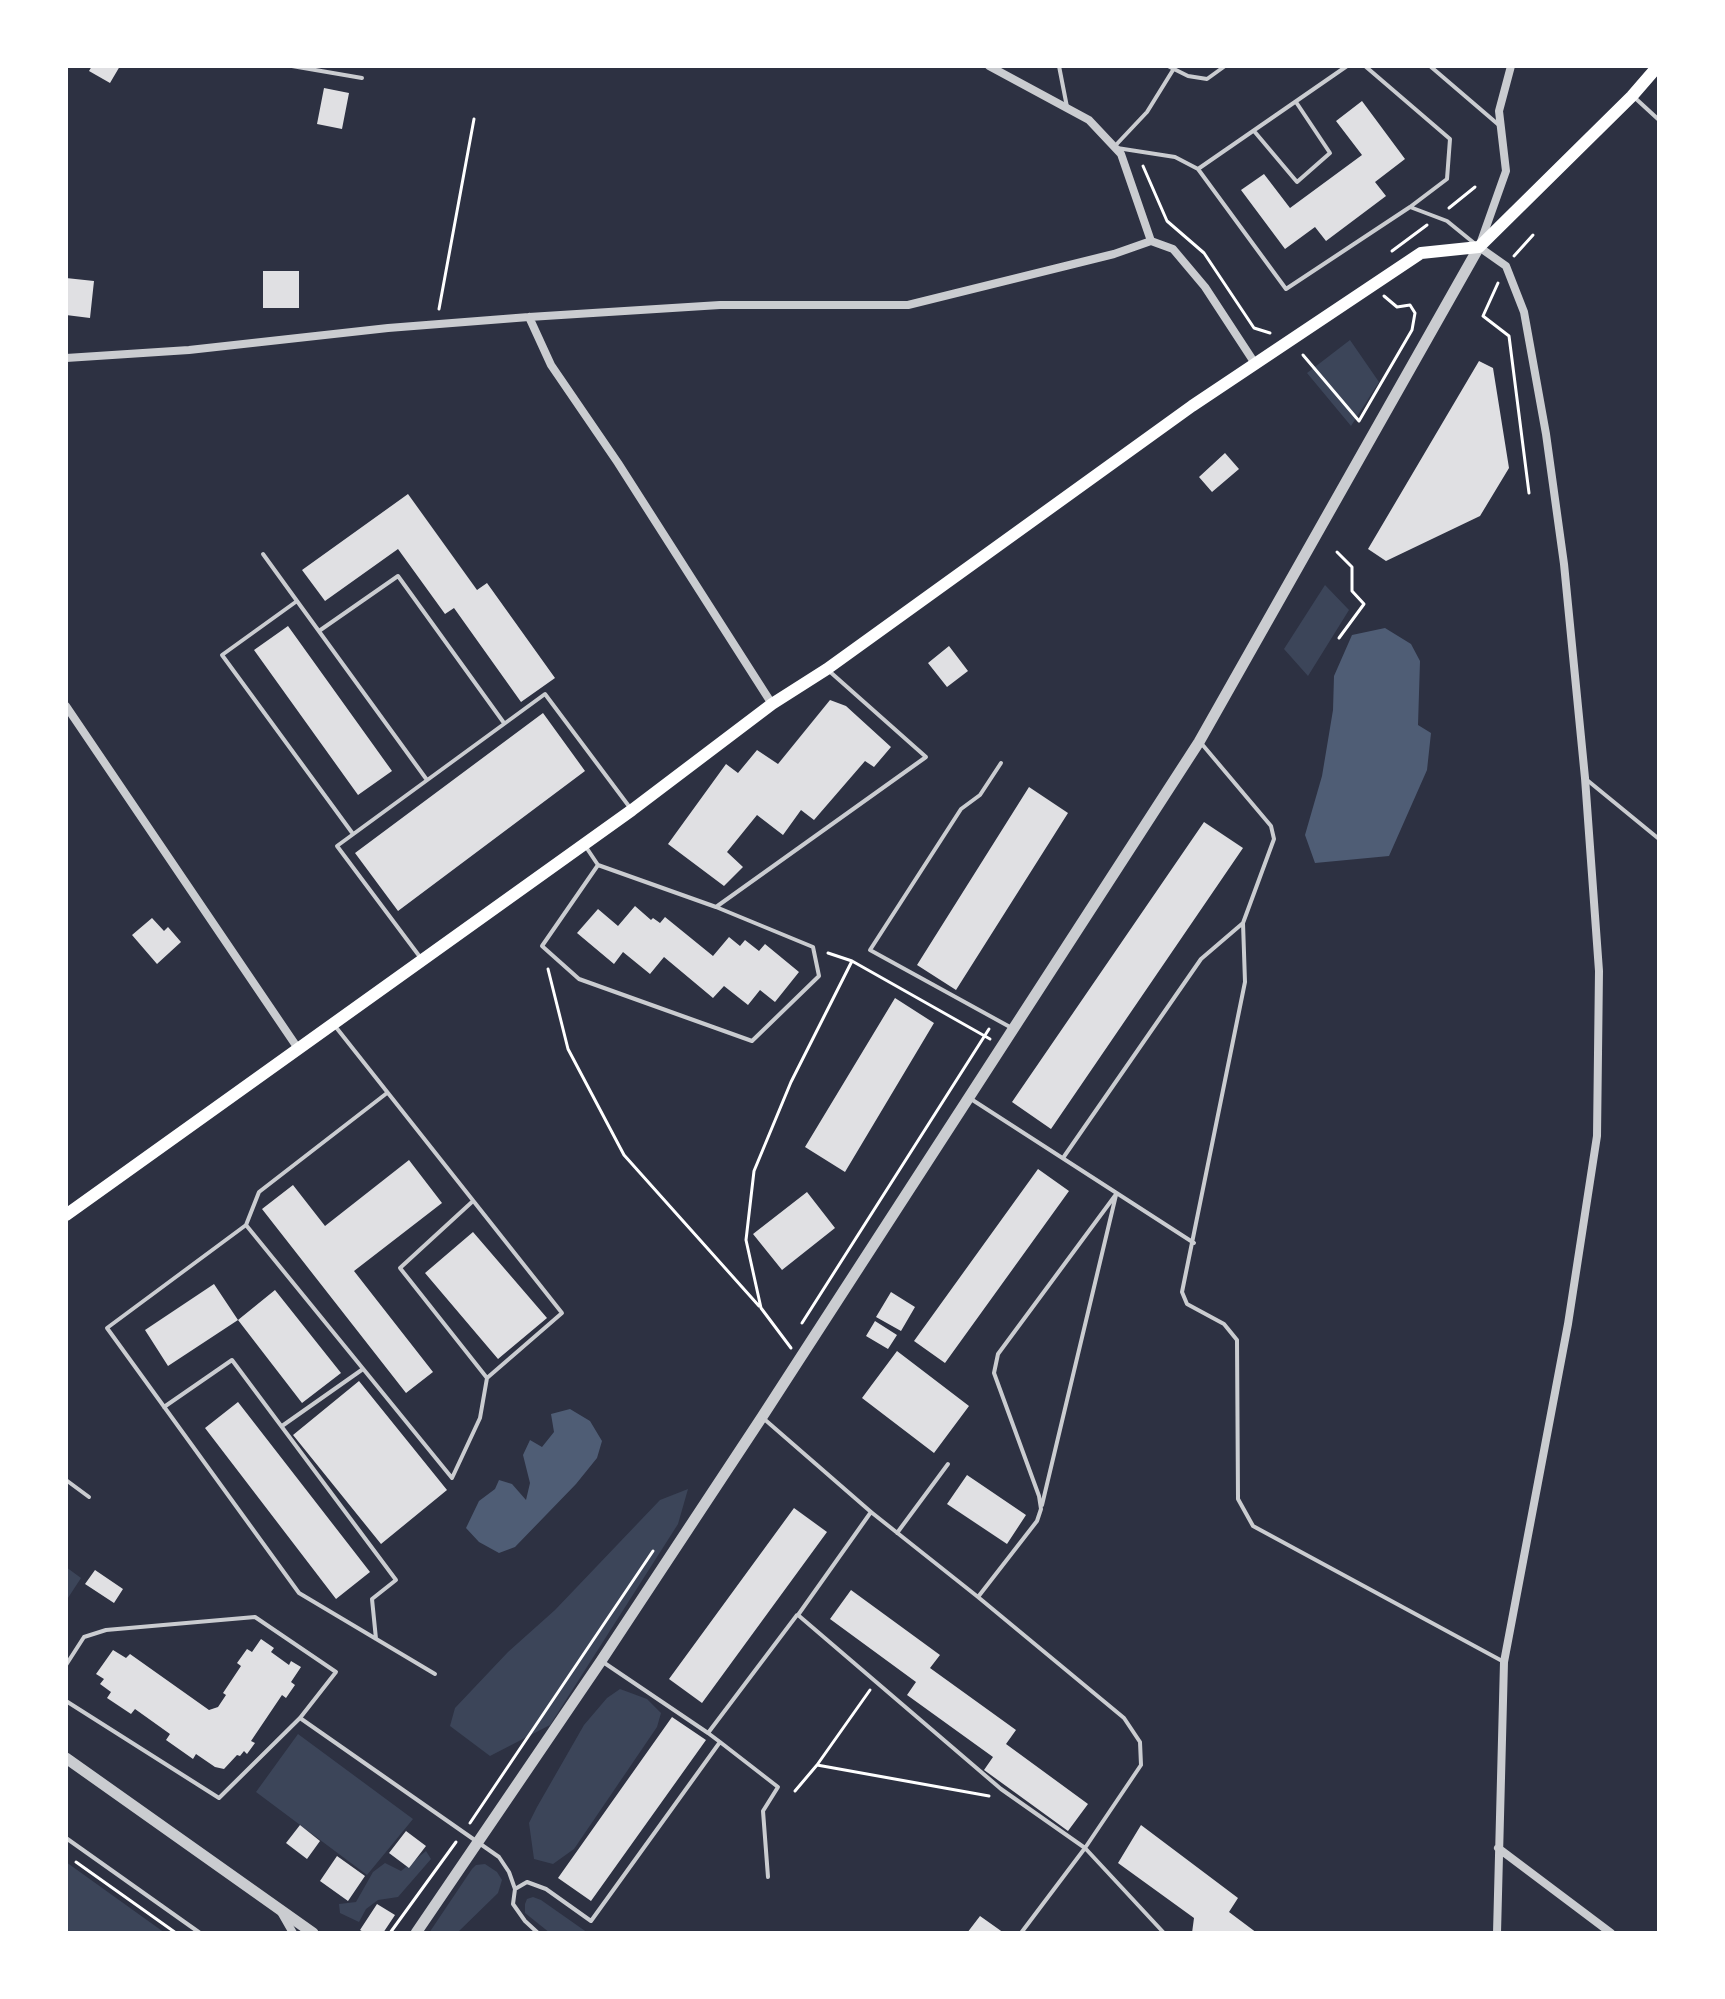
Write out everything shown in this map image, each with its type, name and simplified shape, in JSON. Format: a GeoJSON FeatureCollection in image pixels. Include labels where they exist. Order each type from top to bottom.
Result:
{"type":"FeatureCollection","features":[{"type":"Feature","properties":{"kind":"main road"},"geometry":{"type":"LineString","coordinates":[[66,1215],[584,845],[772,704],[827,669],[1192,406],[1421,253],[1479,247],[1632,96],[1658,66]]}},
{"type":"Feature","properties":{"kind":"street"},"geometry":{"type":"LineString","coordinates":[[989,66],[1089,120],[1121,154],[1151,241]]}},
{"type":"Feature","properties":{"kind":"street"},"geometry":{"type":"LineString","coordinates":[[416,1933],[762,1417],[1199,742],[1479,247],[1506,171],[1499,111],[1511,66]]}},
{"type":"Feature","properties":{"kind":"street"},"geometry":{"type":"LineString","coordinates":[[66,358],[189,350],[529,317],[720,305],[908,305],[1114,254],[1151,241],[1173,249],[1205,287],[1256,365]]}},
{"type":"Feature","properties":{"kind":"street"},"geometry":{"type":"LineString","coordinates":[[1479,247],[1506,266],[1524,312],[1546,434],[1564,564],[1585,778],[1599,971],[1597,1136],[1568,1324],[1504,1662],[1497,1933]]}},
{"type":"Feature","properties":{"kind":"street"},"geometry":{"type":"LineString","coordinates":[[529,317],[551,365],[618,463],[772,704]]}},
{"type":"Feature","properties":{"kind":"street"},"geometry":{"type":"LineString","coordinates":[[66,706],[299,1050]]}},
{"type":"Feature","properties":{"kind":"street"},"geometry":{"type":"LineString","coordinates":[[66,1758],[313,1933]]}},
{"type":"Feature","properties":{"kind":"street"},"geometry":{"type":"LineString","coordinates":[[1498,1848],[1611,1933]]}},
{"type":"Feature","properties":{"kind":"street"},"geometry":{"type":"LineString","coordinates":[[281,1911],[293,1933]]}},
{"type":"Feature","properties":{"kind":"lane"},"geometry":{"type":"LineString","coordinates":[[292,66],[362,78]]}},
{"type":"Feature","properties":{"kind":"lane"},"geometry":{"type":"LineString","coordinates":[[1059,66],[1067,107]]}},
{"type":"Feature","properties":{"kind":"lane"},"geometry":{"type":"LineString","coordinates":[[1168,66],[1207,79],[1225,66]]}},
{"type":"Feature","properties":{"kind":"lane"},"geometry":{"type":"LineString","coordinates":[[1198,169],[1347,66]]}},
{"type":"Feature","properties":{"kind":"lane"},"geometry":{"type":"LineString","coordinates":[[1114,147],[1175,157],[1198,169],[1286,289],[1447,179],[1450,139],[1365,66]]}},
{"type":"Feature","properties":{"kind":"lane"},"geometry":{"type":"LineString","coordinates":[[1430,66],[1502,127]]}},
{"type":"Feature","properties":{"kind":"lane"},"geometry":{"type":"LineString","coordinates":[[1114,147],[1147,112],[1173,70]]}},
{"type":"Feature","properties":{"kind":"lane"},"geometry":{"type":"LineString","coordinates":[[1632,96],[1659,120]]}},
{"type":"Feature","properties":{"kind":"lane"},"geometry":{"type":"LineString","coordinates":[[1254,131],[1297,182],[1330,153],[1296,102]]}},
{"type":"Feature","properties":{"kind":"lane"},"geometry":{"type":"LineString","coordinates":[[1410,207],[1447,221],[1479,247]]}},
{"type":"Feature","properties":{"kind":"lane"},"geometry":{"type":"LineString","coordinates":[[263,554],[427,780]]}},
{"type":"Feature","properties":{"kind":"lane"},"geometry":{"type":"LineString","coordinates":[[319,631],[398,576],[505,723]]}},
{"type":"Feature","properties":{"kind":"lane"},"geometry":{"type":"LineString","coordinates":[[297,601],[222,655],[353,834]]}},
{"type":"Feature","properties":{"kind":"lane"},"geometry":{"type":"LineString","coordinates":[[716,907],[926,757],[827,669]]}},
{"type":"Feature","properties":{"kind":"lane"},"geometry":{"type":"LineString","coordinates":[[423,961],[337,846],[545,694],[632,810]]}},
{"type":"Feature","properties":{"kind":"lane"},"geometry":{"type":"LineString","coordinates":[[1199,742],[1271,826],[1274,839],[1243,923],[1245,982],[1182,1292],[1187,1304],[1224,1324],[1237,1340],[1238,1499],[1253,1526],[1504,1662]]}},
{"type":"Feature","properties":{"kind":"lane"},"geometry":{"type":"LineString","coordinates":[[1001,763],[980,795],[961,809],[870,950],[1014,1030]]}},
{"type":"Feature","properties":{"kind":"lane"},"geometry":{"type":"LineString","coordinates":[[1585,778],[1659,839]]}},
{"type":"Feature","properties":{"kind":"lane"},"geometry":{"type":"LineString","coordinates":[[584,845],[598,865],[716,907],[813,947],[819,976],[752,1041],[579,979],[542,946],[598,865]]}},
{"type":"Feature","properties":{"kind":"lane"},"geometry":{"type":"LineString","coordinates":[[1063,1158],[1201,959],[1243,923]]}},
{"type":"Feature","properties":{"kind":"lane"},"geometry":{"type":"LineString","coordinates":[[246,1225],[452,1478],[480,1418],[487,1378],[562,1313],[335,1025]]}},
{"type":"Feature","properties":{"kind":"lane"},"geometry":{"type":"LineString","coordinates":[[387,1093],[259,1192],[246,1225],[107,1328],[299,1593],[435,1674]]}},
{"type":"Feature","properties":{"kind":"lane"},"geometry":{"type":"LineString","coordinates":[[970,1098],[1194,1243]]}},
{"type":"Feature","properties":{"kind":"lane"},"geometry":{"type":"LineString","coordinates":[[1041,1509],[994,1373],[998,1354],[1117,1193]]}},
{"type":"Feature","properties":{"kind":"lane"},"geometry":{"type":"LineString","coordinates":[[978,1597],[1037,1521],[1117,1193]]}},
{"type":"Feature","properties":{"kind":"lane"},"geometry":{"type":"LineString","coordinates":[[473,1201],[400,1268],[487,1378]]}},
{"type":"Feature","properties":{"kind":"lane"},"geometry":{"type":"LineString","coordinates":[[164,1407],[232,1360],[396,1580],[372,1599],[376,1639]]}},
{"type":"Feature","properties":{"kind":"lane"},"geometry":{"type":"LineString","coordinates":[[282,1426],[363,1369]]}},
{"type":"Feature","properties":{"kind":"lane"},"geometry":{"type":"LineString","coordinates":[[762,1417],[871,1512],[1124,1718],[1140,1742],[1141,1765],[1085,1848],[1021,1933]]}},
{"type":"Feature","properties":{"kind":"lane"},"geometry":{"type":"LineString","coordinates":[[897,1533],[948,1464]]}},
{"type":"Feature","properties":{"kind":"lane"},"geometry":{"type":"LineString","coordinates":[[66,1480],[89,1497]]}},
{"type":"Feature","properties":{"kind":"lane"},"geometry":{"type":"LineString","coordinates":[[708,1733],[871,1512]]}},
{"type":"Feature","properties":{"kind":"lane"},"geometry":{"type":"LineString","coordinates":[[798,1615],[1001,1789],[1085,1848],[1164,1933]]}},
{"type":"Feature","properties":{"kind":"lane"},"geometry":{"type":"LineString","coordinates":[[66,1665],[84,1637],[106,1630],[255,1617],[336,1672],[300,1718],[219,1798],[66,1701]]}},
{"type":"Feature","properties":{"kind":"lane"},"geometry":{"type":"LineString","coordinates":[[601,1661],[708,1733],[778,1787],[763,1811],[768,1877]]}},
{"type":"Feature","properties":{"kind":"lane"},"geometry":{"type":"LineString","coordinates":[[300,1718],[499,1857],[515,1889],[513,1904],[538,1933]]}},
{"type":"Feature","properties":{"kind":"lane"},"geometry":{"type":"LineString","coordinates":[[515,1889],[527,1882],[546,1889],[591,1921],[720,1742]]}},
{"type":"Feature","properties":{"kind":"lane"},"geometry":{"type":"LineString","coordinates":[[66,1838],[200,1933]]}},
{"type":"Feature","properties":{"kind":"path"},"geometry":{"type":"LineString","coordinates":[[436,324],[474,119]]}},
{"type":"Feature","properties":{"kind":"path"},"geometry":{"type":"LineString","coordinates":[[1143,166],[1167,221],[1204,253],[1254,328],[1267,334],[1282,329]]}},
{"type":"Feature","properties":{"kind":"path"},"geometry":{"type":"LineString","coordinates":[[1390,253],[1475,187]]}},
{"type":"Feature","properties":{"kind":"path"},"geometry":{"type":"LineString","coordinates":[[1303,355],[1359,421],[1412,330],[1415,313],[1410,305],[1397,307],[1384,296]]}},
{"type":"Feature","properties":{"kind":"path"},"geometry":{"type":"LineString","coordinates":[[1483,316],[1509,336],[1529,493]]}},
{"type":"Feature","properties":{"kind":"path"},"geometry":{"type":"LineString","coordinates":[[1337,552],[1352,567],[1352,591],[1364,604],[1339,638]]}},
{"type":"Feature","properties":{"kind":"path"},"geometry":{"type":"LineString","coordinates":[[542,946],[568,1049],[624,1155],[761,1308],[799,1360]]}},
{"type":"Feature","properties":{"kind":"path"},"geometry":{"type":"LineString","coordinates":[[813,947],[852,961],[1004,1047]]}},
{"type":"Feature","properties":{"kind":"path"},"geometry":{"type":"LineString","coordinates":[[761,1308],[746,1240],[754,1171],[791,1082],[852,961]]}},
{"type":"Feature","properties":{"kind":"path"},"geometry":{"type":"LineString","coordinates":[[797,1332],[995,1019]]}},
{"type":"Feature","properties":{"kind":"path"},"geometry":{"type":"LineString","coordinates":[[390,1933],[463,1832],[661,1539]]}},
{"type":"Feature","properties":{"kind":"path"},"geometry":{"type":"LineString","coordinates":[[795,1791],[876,1682]]}},
{"type":"Feature","properties":{"kind":"path"},"geometry":{"type":"LineString","coordinates":[[817,1765],[988,1796]]}},
{"type":"Feature","properties":{"kind":"path"},"geometry":{"type":"LineString","coordinates":[[66,1855],[176,1933]]}},
{"type":"Feature","properties":{"kind":"shaded area"},"geometry":{"type":"Polygon","coordinates":[[[1350,340],[1379,382],[1351,426],[1307,373],[1350,340]]]}},
{"type":"Feature","properties":{"kind":"shaded area"},"geometry":{"type":"Polygon","coordinates":[[[1325,585],[1349,610],[1308,676],[1284,649],[1325,585]]]}},
{"type":"Feature","properties":{"kind":"shaded area"},"geometry":{"type":"Polygon","coordinates":[[[1385,628],[1411,644],[1420,661],[1418,725],[1431,733],[1427,770],[1389,856],[1315,863],[1305,835],[1322,776],[1333,710],[1334,676],[1352,635],[1385,628]]]}},
{"type":"Feature","properties":{"kind":"shaded area"},"geometry":{"type":"Polygon","coordinates":[[[570,1409],[590,1421],[602,1441],[597,1458],[515,1547],[499,1553],[479,1542],[466,1528],[479,1501],[495,1489],[499,1480],[512,1484],[526,1500],[530,1483],[523,1455],[530,1440],[542,1447],[554,1432],[551,1414],[570,1409]]]}},
{"type":"Feature","properties":{"kind":"shaded area"},"geometry":{"type":"Polygon","coordinates":[[[688,1489],[678,1524],[550,1725],[490,1756],[450,1726],[455,1708],[508,1652],[555,1610],[660,1500],[688,1489]]]}},
{"type":"Feature","properties":{"kind":"shaded area"},"geometry":{"type":"Polygon","coordinates":[[[66,1567],[81,1578],[66,1601],[66,1567]]]}},
{"type":"Feature","properties":{"kind":"shaded area"},"geometry":{"type":"Polygon","coordinates":[[[620,1689],[647,1699],[661,1713],[657,1727],[574,1849],[553,1864],[534,1859],[529,1823],[537,1807],[584,1725],[607,1698],[620,1689]]]}},
{"type":"Feature","properties":{"kind":"shaded area"},"geometry":{"type":"Polygon","coordinates":[[[298,1734],[413,1819],[367,1875],[256,1792],[298,1734]]]}},
{"type":"Feature","properties":{"kind":"shaded area"},"geometry":{"type":"Polygon","coordinates":[[[426,1851],[431,1859],[398,1897],[378,1900],[366,1909],[359,1922],[340,1913],[339,1904],[356,1902],[373,1872],[385,1863],[401,1871],[426,1851]]]}},
{"type":"Feature","properties":{"kind":"shaded area"},"geometry":{"type":"Polygon","coordinates":[[[66,1862],[165,1933],[66,1933],[66,1862]]]}},
{"type":"Feature","properties":{"kind":"shaded area"},"geometry":{"type":"Polygon","coordinates":[[[485,1864],[502,1880],[498,1893],[457,1933],[429,1933],[472,1869],[485,1864]]]}},
{"type":"Feature","properties":{"kind":"shaded area"},"geometry":{"type":"Polygon","coordinates":[[[533,1897],[588,1933],[550,1933],[525,1913],[527,1899],[533,1897]]]}},
{"type":"Feature","properties":{"kind":"building"},"geometry":{"type":"Polygon","coordinates":[[[92,66],[120,66],[110,83],[89,71],[92,66]]]}},
{"type":"Feature","properties":{"kind":"building"},"geometry":{"type":"Polygon","coordinates":[[[324,88],[349,93],[342,129],[317,124],[324,88]]]}},
{"type":"Feature","properties":{"kind":"building"},"geometry":{"type":"Polygon","coordinates":[[[1362,101],[1405,159],[1375,182],[1386,196],[1326,241],[1315,227],[1285,249],[1241,190],[1264,174],[1290,208],[1362,155],[1336,121],[1362,101]]]}},
{"type":"Feature","properties":{"kind":"building"},"geometry":{"type":"Polygon","coordinates":[[[263,271],[299,271],[299,308],[263,308],[263,271]]]}},
{"type":"Feature","properties":{"kind":"building"},"geometry":{"type":"Polygon","coordinates":[[[66,278],[94,281],[90,318],[66,315],[66,278]]]}},
{"type":"Feature","properties":{"kind":"building"},"geometry":{"type":"Polygon","coordinates":[[[1479,361],[1493,368],[1509,468],[1480,516],[1386,561],[1368,549],[1479,361]]]}},
{"type":"Feature","properties":{"kind":"building"},"geometry":{"type":"Polygon","coordinates":[[[1225,453],[1239,469],[1212,492],[1199,477],[1225,453]]]}},
{"type":"Feature","properties":{"kind":"building"},"geometry":{"type":"Polygon","coordinates":[[[408,494],[477,590],[487,583],[555,678],[521,702],[454,608],[445,614],[398,549],[325,601],[302,570],[408,494]]]}},
{"type":"Feature","properties":{"kind":"building"},"geometry":{"type":"Polygon","coordinates":[[[288,626],[392,771],[358,795],[254,650],[288,626]]]}},
{"type":"Feature","properties":{"kind":"building"},"geometry":{"type":"Polygon","coordinates":[[[949,646],[968,671],[947,687],[928,663],[949,646]]]}},
{"type":"Feature","properties":{"kind":"building"},"geometry":{"type":"Polygon","coordinates":[[[830,700],[846,706],[891,747],[874,767],[865,761],[814,820],[801,810],[783,835],[757,815],[727,852],[743,867],[724,886],[668,844],[726,764],[738,773],[757,750],[778,764],[830,700]]]}},
{"type":"Feature","properties":{"kind":"building"},"geometry":{"type":"Polygon","coordinates":[[[543,713],[585,771],[398,911],[355,853],[543,713]]]}},
{"type":"Feature","properties":{"kind":"building"},"geometry":{"type":"Polygon","coordinates":[[[1029,787],[1068,813],[956,990],[917,965],[1029,787]]]}},
{"type":"Feature","properties":{"kind":"building"},"geometry":{"type":"Polygon","coordinates":[[[1204,822],[1243,848],[1051,1129],[1012,1102],[1204,822]]]}},
{"type":"Feature","properties":{"kind":"building"},"geometry":{"type":"Polygon","coordinates":[[[635,906],[651,920],[653,918],[660,923],[665,917],[713,956],[729,937],[740,946],[745,940],[759,951],[765,944],[799,972],[775,1002],[760,990],[748,1005],[724,986],[713,998],[664,957],[650,974],[623,952],[614,964],[577,933],[598,909],[618,926],[635,906]]]}},
{"type":"Feature","properties":{"kind":"building"},"geometry":{"type":"Polygon","coordinates":[[[152,918],[164,931],[168,927],[181,942],[157,964],[132,935],[152,918]]]}},
{"type":"Feature","properties":{"kind":"building"},"geometry":{"type":"Polygon","coordinates":[[[895,998],[934,1023],[845,1172],[805,1147],[895,998]]]}},
{"type":"Feature","properties":{"kind":"building"},"geometry":{"type":"Polygon","coordinates":[[[409,1160],[442,1203],[354,1271],[433,1372],[406,1393],[262,1209],[293,1185],[325,1226],[409,1160]]]}},
{"type":"Feature","properties":{"kind":"building"},"geometry":{"type":"Polygon","coordinates":[[[1038,1169],[1069,1191],[945,1363],[914,1341],[1038,1169]]]}},
{"type":"Feature","properties":{"kind":"building"},"geometry":{"type":"Polygon","coordinates":[[[807,1192],[835,1228],[782,1270],[753,1234],[807,1192]]]}},
{"type":"Feature","properties":{"kind":"building"},"geometry":{"type":"Polygon","coordinates":[[[473,1232],[547,1318],[498,1359],[425,1273],[473,1232]]]}},
{"type":"Feature","properties":{"kind":"building"},"geometry":{"type":"Polygon","coordinates":[[[214,1284],[238,1320],[168,1366],[145,1330],[214,1284]]]}},
{"type":"Feature","properties":{"kind":"building"},"geometry":{"type":"Polygon","coordinates":[[[275,1290],[341,1373],[302,1403],[238,1320],[275,1290]]]}},
{"type":"Feature","properties":{"kind":"building"},"geometry":{"type":"Polygon","coordinates":[[[891,1292],[915,1307],[901,1331],[876,1317],[891,1292]]]}},
{"type":"Feature","properties":{"kind":"building"},"geometry":{"type":"Polygon","coordinates":[[[875,1321],[897,1335],[888,1349],[866,1336],[875,1321]]]}},
{"type":"Feature","properties":{"kind":"building"},"geometry":{"type":"Polygon","coordinates":[[[897,1351],[969,1406],[934,1453],[862,1398],[897,1351]]]}},
{"type":"Feature","properties":{"kind":"building"},"geometry":{"type":"Polygon","coordinates":[[[359,1381],[447,1490],[381,1544],[293,1435],[359,1381]]]}},
{"type":"Feature","properties":{"kind":"building"},"geometry":{"type":"Polygon","coordinates":[[[238,1402],[370,1572],[336,1599],[205,1428],[238,1402]]]}},
{"type":"Feature","properties":{"kind":"building"},"geometry":{"type":"Polygon","coordinates":[[[967,1475],[1026,1515],[1007,1544],[947,1504],[967,1475]]]}},
{"type":"Feature","properties":{"kind":"building"},"geometry":{"type":"Polygon","coordinates":[[[794,1508],[827,1532],[702,1703],[669,1679],[794,1508]]]}},
{"type":"Feature","properties":{"kind":"building"},"geometry":{"type":"Polygon","coordinates":[[[95,1570],[123,1589],[114,1603],[85,1584],[95,1570]]]}},
{"type":"Feature","properties":{"kind":"building"},"geometry":{"type":"Polygon","coordinates":[[[851,1590],[940,1655],[930,1668],[1016,1730],[1006,1744],[1088,1804],[1068,1831],[984,1770],[993,1757],[907,1695],[916,1682],[830,1619],[851,1590]]]}},
{"type":"Feature","properties":{"kind":"building"},"geometry":{"type":"Polygon","coordinates":[[[261,1639],[274,1648],[271,1652],[289,1665],[291,1661],[301,1667],[291,1682],[295,1685],[286,1698],[282,1695],[251,1741],[255,1743],[247,1754],[244,1751],[237,1755],[224,1769],[215,1767],[196,1754],[193,1759],[166,1740],[170,1734],[135,1709],[131,1714],[107,1698],[111,1692],[100,1684],[104,1679],[96,1674],[113,1650],[126,1658],[130,1654],[209,1710],[218,1707],[226,1695],[223,1693],[241,1666],[237,1663],[247,1649],[252,1652],[261,1639]]]}},
{"type":"Feature","properties":{"kind":"building"},"geometry":{"type":"Polygon","coordinates":[[[672,1717],[706,1740],[591,1901],[558,1878],[672,1717]]]}},
{"type":"Feature","properties":{"kind":"building"},"geometry":{"type":"Polygon","coordinates":[[[300,1825],[320,1841],[307,1859],[286,1843],[300,1825]]]}},
{"type":"Feature","properties":{"kind":"building"},"geometry":{"type":"Polygon","coordinates":[[[1141,1825],[1238,1898],[1229,1912],[1257,1933],[1192,1933],[1194,1918],[1118,1863],[1141,1825]]]}},
{"type":"Feature","properties":{"kind":"building"},"geometry":{"type":"Polygon","coordinates":[[[406,1831],[426,1846],[409,1868],[389,1853],[406,1831]]]}},
{"type":"Feature","properties":{"kind":"building"},"geometry":{"type":"Polygon","coordinates":[[[337,1856],[365,1876],[348,1901],[320,1881],[337,1856]]]}},
{"type":"Feature","properties":{"kind":"building"},"geometry":{"type":"Polygon","coordinates":[[[377,1904],[395,1915],[383,1933],[365,1933],[360,1930],[377,1904]]]}},
{"type":"Feature","properties":{"kind":"building"},"geometry":{"type":"Polygon","coordinates":[[[980,1916],[1004,1933],[967,1933],[980,1916]]]}}]}
